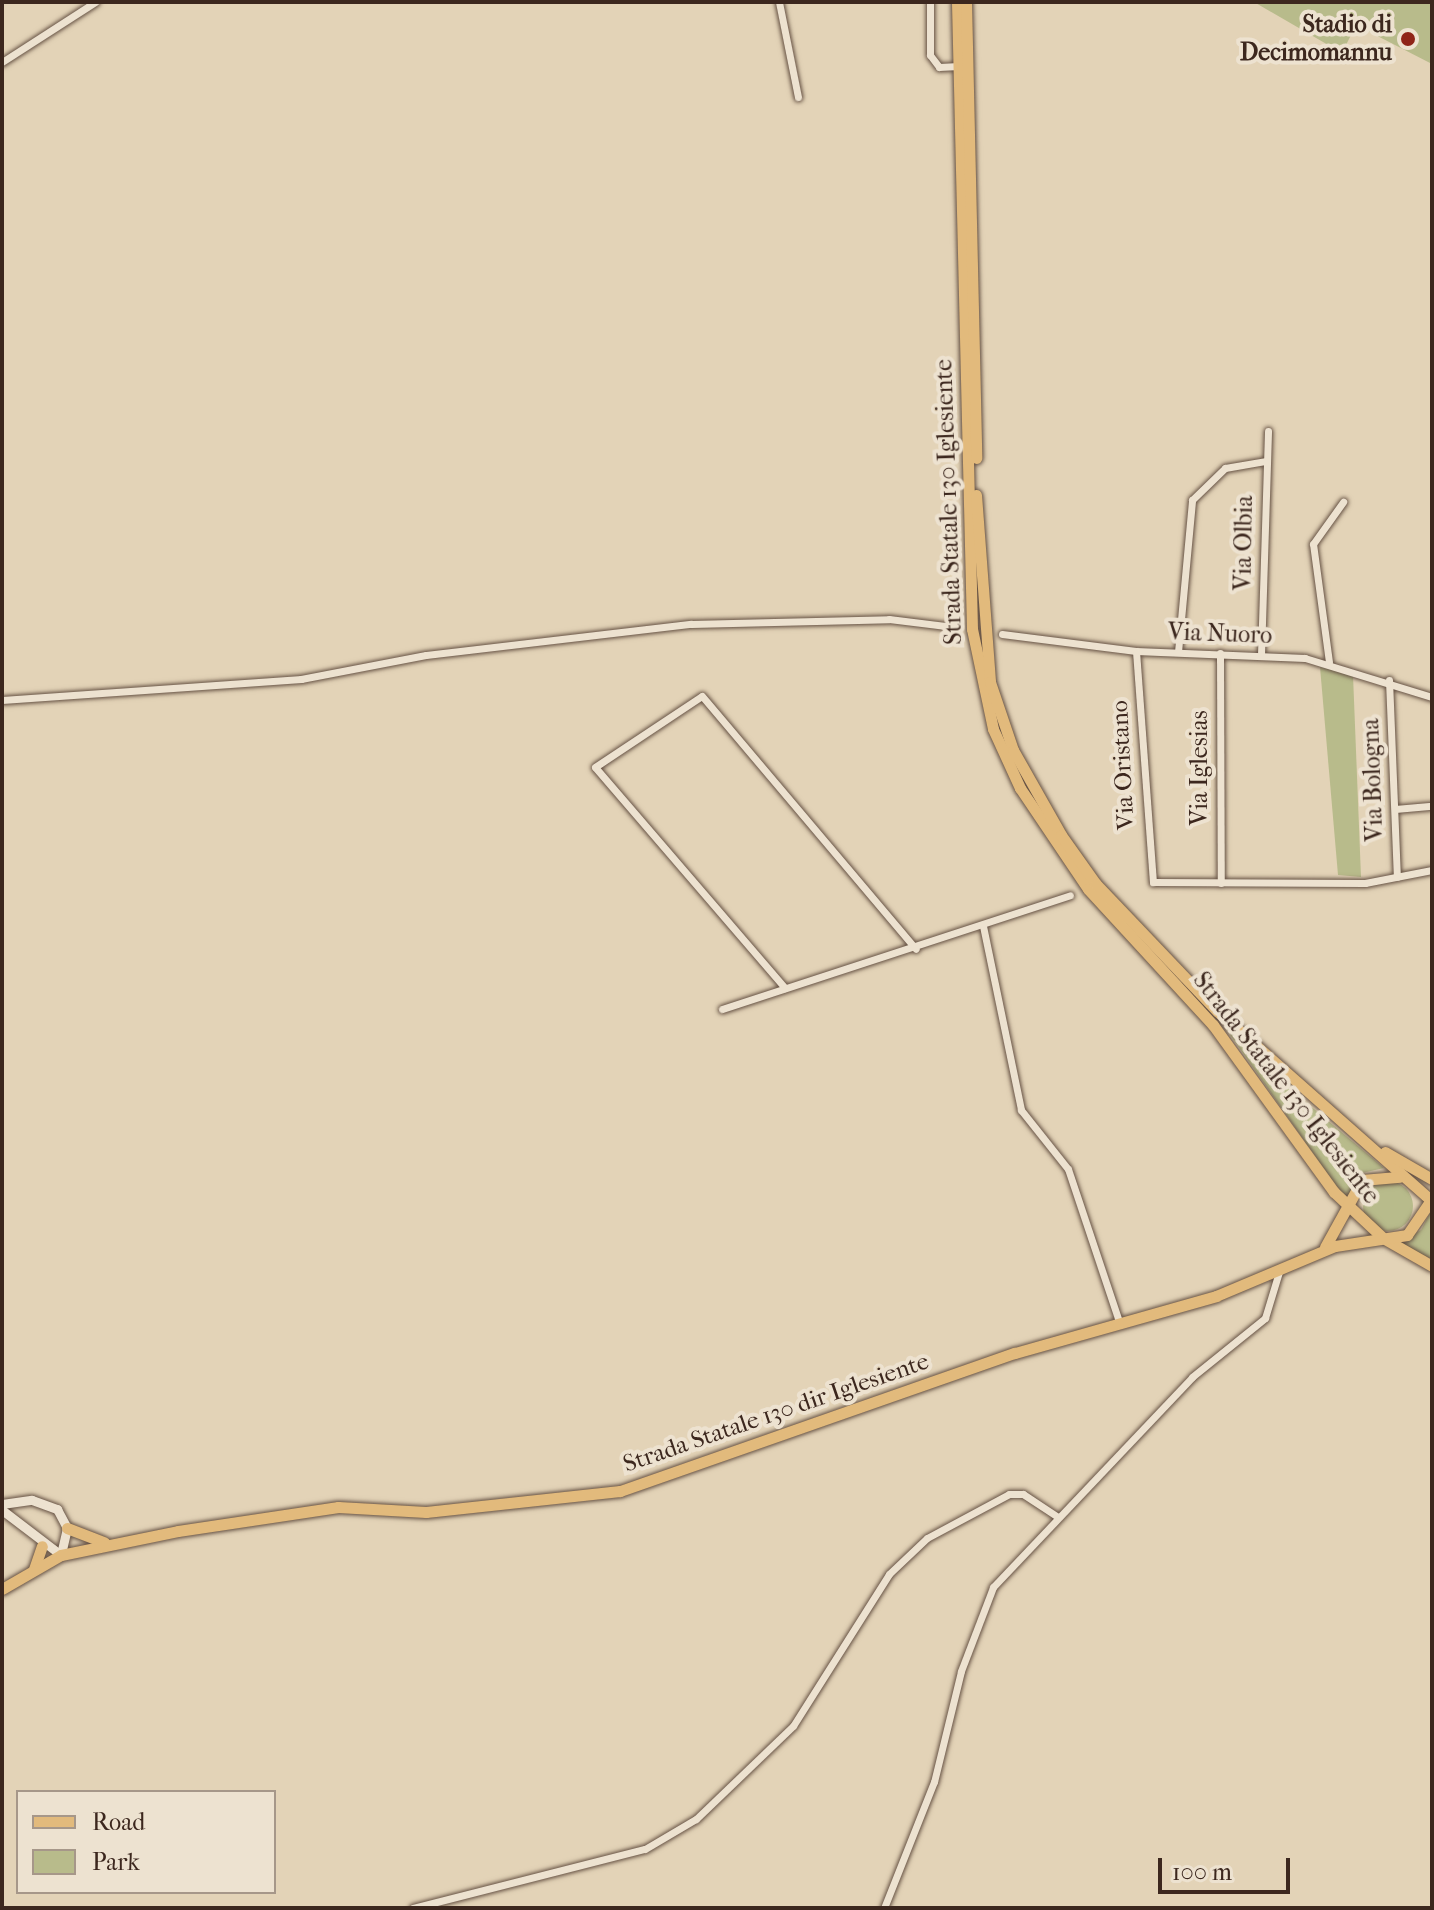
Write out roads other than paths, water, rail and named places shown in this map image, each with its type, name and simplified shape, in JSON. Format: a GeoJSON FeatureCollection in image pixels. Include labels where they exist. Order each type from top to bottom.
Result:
{"type":"FeatureCollection","features":[{"type":"Feature","properties":{"kind":"main road","name":"Strada Statale 130 Iglesiente"},"geometry":{"type":"LineString","coordinates":[[957,2],[972,629],[993,729],[1020,788],[1088,889],[1213,1025],[1350,1210],[1383,1238],[1432,1266]]}},
{"type":"Feature","properties":{"kind":"main road","name":"Strada Statale 130 Iglesiente"},"geometry":{"type":"LineString","coordinates":[[966,2],[983,616],[990,682],[1013,750],[1096,884],[1217,1011],[1353,1134],[1432,1200]]}},
{"type":"Feature","properties":{"kind":"main road"},"geometry":{"type":"LineString","coordinates":[[1353,1134],[1432,1180]]}},
{"type":"Feature","properties":{"kind":"main road"},"geometry":{"type":"LineString","coordinates":[[1350,1210],[1369,1176],[1403,1177]]}},
{"type":"Feature","properties":{"kind":"main road"},"geometry":{"type":"LineString","coordinates":[[1383,1238],[1411,1232],[1432,1200]]}},
{"type":"Feature","properties":{"kind":"main road","name":"Strada Statale 130 dir Iglesiente"},"geometry":{"type":"LineString","coordinates":[[1319,1253],[1350,1210]]}},
{"type":"Feature","properties":{"kind":"main road","name":"Strada Statale 130 dir Iglesiente"},"geometry":{"type":"LineString","coordinates":[[2,1589],[61,1555],[108,1543],[338,1507],[426,1512],[620,1491],[1015,1353],[1120,1326],[1279,1272],[1319,1253],[1383,1238]]}},
{"type":"Feature","properties":{"kind":"main road"},"geometry":{"type":"LineString","coordinates":[[67,1528],[108,1543]]}},
{"type":"Feature","properties":{"kind":"main road"},"geometry":{"type":"LineString","coordinates":[[34,1569],[42,1546]]}},
{"type":"Feature","properties":{"kind":"street"},"geometry":{"type":"LineString","coordinates":[[2,62],[95,2]]}},
{"type":"Feature","properties":{"kind":"street"},"geometry":{"type":"LineString","coordinates":[[779,2],[798,97]]}},
{"type":"Feature","properties":{"kind":"street"},"geometry":{"type":"LineString","coordinates":[[930,2],[930,55],[939,67],[959,66]]}},
{"type":"Feature","properties":{"kind":"street","name":"Via Olbia"},"geometry":{"type":"LineString","coordinates":[[1261,655],[1268,431]]}},
{"type":"Feature","properties":{"kind":"street"},"geometry":{"type":"LineString","coordinates":[[1178,652],[1192,500],[1225,468],[1266,461]]}},
{"type":"Feature","properties":{"kind":"street"},"geometry":{"type":"LineString","coordinates":[[1329,662],[1313,544],[1343,502]]}},
{"type":"Feature","properties":{"kind":"street"},"geometry":{"type":"LineString","coordinates":[[2,700],[301,679],[426,655],[691,624],[889,619],[954,627]]}},
{"type":"Feature","properties":{"kind":"street","name":"Via Nuoro"},"geometry":{"type":"LineString","coordinates":[[1002,634],[1136,651],[1261,655],[1329,662],[1432,697]]}},
{"type":"Feature","properties":{"kind":"street","name":"Via Oristano"},"geometry":{"type":"LineString","coordinates":[[1136,651],[1150,876],[1159,884],[1221,883]]}},
{"type":"Feature","properties":{"kind":"street","name":"Via Iglesias"},"geometry":{"type":"LineString","coordinates":[[1220,653],[1221,883]]}},
{"type":"Feature","properties":{"kind":"street","name":"Via Bologna"},"geometry":{"type":"LineString","coordinates":[[1389,680],[1397,877]]}},
{"type":"Feature","properties":{"kind":"street"},"geometry":{"type":"LineString","coordinates":[[785,988],[595,767],[702,696],[916,949]]}},
{"type":"Feature","properties":{"kind":"street"},"geometry":{"type":"LineString","coordinates":[[1395,809],[1432,806]]}},
{"type":"Feature","properties":{"kind":"street"},"geometry":{"type":"LineString","coordinates":[[1221,883],[1397,877],[1432,870]]}},
{"type":"Feature","properties":{"kind":"street"},"geometry":{"type":"LineString","coordinates":[[722,1009],[916,949],[1070,895]]}},
{"type":"Feature","properties":{"kind":"street"},"geometry":{"type":"LineString","coordinates":[[983,926],[1021,1110],[1068,1169],[1120,1326]]}},
{"type":"Feature","properties":{"kind":"street"},"geometry":{"type":"LineString","coordinates":[[1403,1177],[1432,1180]]}},
{"type":"Feature","properties":{"kind":"street"},"geometry":{"type":"LineString","coordinates":[[884,1908],[934,1782],[961,1671],[993,1587],[1192,1377],[1265,1318],[1279,1272]]}},
{"type":"Feature","properties":{"kind":"street"},"geometry":{"type":"LineString","coordinates":[[413,1908],[645,1849],[696,1819],[793,1726],[889,1574],[927,1538],[1009,1494],[1023,1494],[1058,1517]]}},
{"type":"Feature","properties":{"kind":"street"},"geometry":{"type":"LineString","coordinates":[[2,1504],[32,1500],[57,1509],[67,1528],[61,1555],[42,1546],[33,1528],[2,1510]]}},
{"type":"Feature","properties":{"kind":"place","name":"Stadio di Decimomannu"},"geometry":{"type":"Point","coordinates":[1408,39]}}]}
